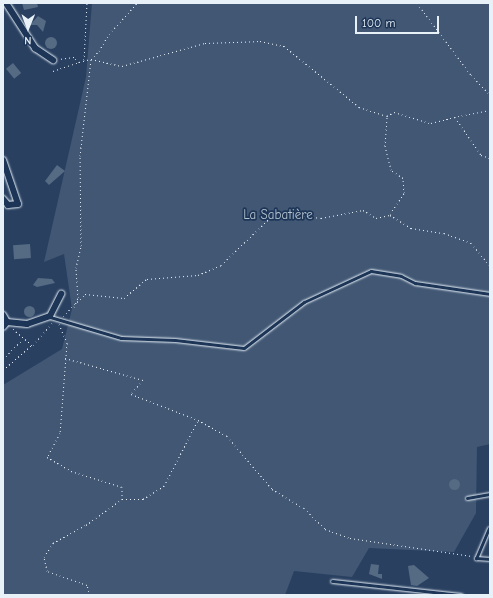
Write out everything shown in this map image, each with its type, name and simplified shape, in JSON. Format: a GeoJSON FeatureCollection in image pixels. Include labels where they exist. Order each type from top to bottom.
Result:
{"type":"FeatureCollection","features":[{"type":"Feature","properties":{"kind":"street"},"geometry":{"type":"LineString","coordinates":[[6,3],[35,48],[53,60]]}},
{"type":"Feature","properties":{"kind":"street"},"geometry":{"type":"LineString","coordinates":[[3,160],[18,204],[8,205],[3,199]]}},
{"type":"Feature","properties":{"kind":"street"},"geometry":{"type":"LineString","coordinates":[[3,315],[5,325],[27,324],[55,318],[61,294]]}},
{"type":"Feature","properties":{"kind":"lane"},"geometry":{"type":"LineString","coordinates":[[55,318],[121,338],[175,340],[244,348],[304,302],[371,271],[401,276],[415,282],[490,294]]}},
{"type":"Feature","properties":{"kind":"lane"},"geometry":{"type":"LineString","coordinates":[[467,498],[490,494]]}},
{"type":"Feature","properties":{"kind":"lane"},"geometry":{"type":"LineString","coordinates":[[490,528],[476,558],[490,559]]}},
{"type":"Feature","properties":{"kind":"lane"},"geometry":{"type":"LineString","coordinates":[[332,581],[461,595]]}},
{"type":"Feature","properties":{"kind":"path"},"geometry":{"type":"LineString","coordinates":[[84,60],[87,3]]}},
{"type":"Feature","properties":{"kind":"path"},"geometry":{"type":"LineString","coordinates":[[72,309],[78,298],[80,156],[91,59],[137,3]]}},
{"type":"Feature","properties":{"kind":"path"},"geometry":{"type":"LineString","coordinates":[[417,3],[471,75],[490,95]]}},
{"type":"Feature","properties":{"kind":"path"},"geometry":{"type":"LineString","coordinates":[[53,71],[91,59],[122,66],[204,43],[266,42],[284,46],[359,108],[386,116],[394,112],[431,123],[490,110]]}},
{"type":"Feature","properties":{"kind":"path"},"geometry":{"type":"LineString","coordinates":[[53,60],[74,57],[79,62]]}},
{"type":"Feature","properties":{"kind":"path"},"geometry":{"type":"LineString","coordinates":[[386,116],[385,146],[391,170],[403,178],[404,193],[390,215]]}},
{"type":"Feature","properties":{"kind":"path"},"geometry":{"type":"LineString","coordinates":[[455,117],[480,155],[490,158]]}},
{"type":"Feature","properties":{"kind":"path"},"geometry":{"type":"LineString","coordinates":[[3,370],[32,346],[55,318],[72,309],[85,294],[124,298],[147,280],[198,275],[221,265],[276,212],[321,218],[363,210],[376,218],[390,215],[411,228],[444,233],[471,243],[490,266]]}},
{"type":"Feature","properties":{"kind":"path"},"geometry":{"type":"LineString","coordinates":[[55,318],[67,343],[60,433],[47,457],[71,471],[122,487],[122,499]]}},
{"type":"Feature","properties":{"kind":"path"},"geometry":{"type":"LineString","coordinates":[[5,325],[32,346]]}},
{"type":"Feature","properties":{"kind":"path"},"geometry":{"type":"LineString","coordinates":[[3,359],[22,339]]}},
{"type":"Feature","properties":{"kind":"path"},"geometry":{"type":"LineString","coordinates":[[65,358],[143,380],[131,394],[198,420],[227,436],[272,489],[304,508],[325,529],[350,538],[476,558]]}},
{"type":"Feature","properties":{"kind":"path"},"geometry":{"type":"LineString","coordinates":[[90,595],[87,585],[48,571],[44,557],[53,543],[122,499],[143,499],[164,486],[198,420]]}},
{"type":"Feature","properties":{"kind":"green space","name":"La Sabatière"},"geometry":{"type":"Polygon","coordinates":[[[92,3],[490,3],[490,444],[477,447],[476,513],[454,552],[369,548],[352,577],[294,571],[285,595],[3,595],[3,385],[62,349],[72,309],[64,254],[44,262],[86,77],[92,3]]]}},
{"type":"Feature","properties":{"kind":"building"},"geometry":{"type":"Polygon","coordinates":[[[22,3],[37,3],[38,7],[24,10],[22,3]]]}},
{"type":"Feature","properties":{"kind":"building"},"geometry":{"type":"Polygon","coordinates":[[[38,16],[46,21],[43,32],[37,25],[30,25],[38,16]]]}},
{"type":"Feature","properties":{"kind":"building"},"geometry":{"type":"Polygon","coordinates":[[[51,37],[55,39],[57,43],[55,47],[51,49],[47,47],[45,43],[47,39],[51,37]]]}},
{"type":"Feature","properties":{"kind":"building"},"geometry":{"type":"Polygon","coordinates":[[[13,63],[21,73],[14,79],[6,69],[13,63]]]}},
{"type":"Feature","properties":{"kind":"building"},"geometry":{"type":"Polygon","coordinates":[[[57,165],[65,171],[49,185],[45,181],[57,165]]]}},
{"type":"Feature","properties":{"kind":"building"},"geometry":{"type":"Polygon","coordinates":[[[30,244],[31,258],[14,259],[13,245],[30,244]]]}},
{"type":"Feature","properties":{"kind":"building"},"geometry":{"type":"Polygon","coordinates":[[[38,278],[52,279],[55,283],[37,287],[33,285],[38,278]]]}},
{"type":"Feature","properties":{"kind":"building"},"geometry":{"type":"Polygon","coordinates":[[[29,305],[33,307],[35,311],[33,315],[29,317],[25,315],[23,311],[25,307],[29,305]]]}},
{"type":"Feature","properties":{"kind":"building"},"geometry":{"type":"Polygon","coordinates":[[[452,479],[456,479],[458,480],[458,488],[452,489],[449,486],[449,482],[452,479]]]}},
{"type":"Feature","properties":{"kind":"building"},"geometry":{"type":"Polygon","coordinates":[[[371,564],[379,565],[378,574],[382,574],[382,579],[369,574],[371,564]]]}},
{"type":"Feature","properties":{"kind":"building"},"geometry":{"type":"Polygon","coordinates":[[[414,565],[429,578],[417,586],[411,585],[408,566],[414,565]]]}}]}
